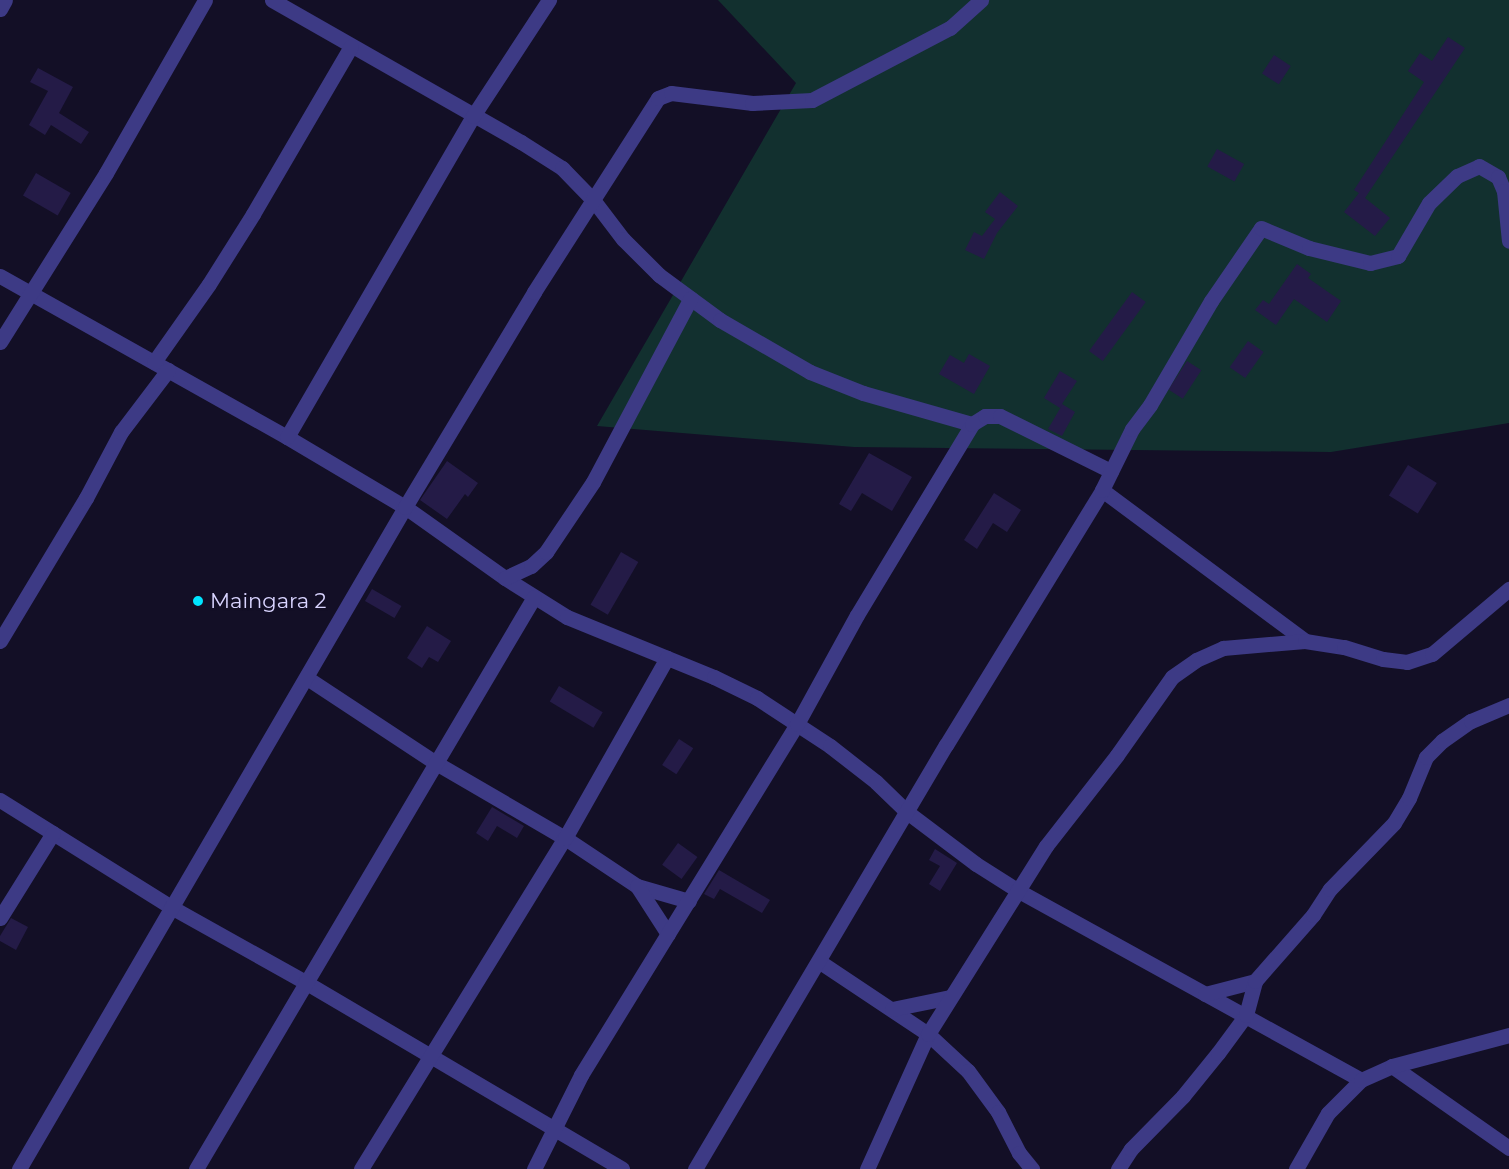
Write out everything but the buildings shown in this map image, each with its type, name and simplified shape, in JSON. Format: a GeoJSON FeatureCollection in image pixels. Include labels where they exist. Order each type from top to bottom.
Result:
{"type":"FeatureCollection","features":[{"type":"Feature","properties":{"kind":"street"},"geometry":{"type":"LineString","coordinates":[[0,9],[5,0]]}},
{"type":"Feature","properties":{"kind":"street"},"geometry":{"type":"LineString","coordinates":[[0,342],[106,173],[205,0]]}},
{"type":"Feature","properties":{"kind":"street"},"geometry":{"type":"LineString","coordinates":[[272,0],[562,168],[594,201],[623,239],[659,275],[720,320],[810,372],[863,393],[972,424]]}},
{"type":"Feature","properties":{"kind":"street"},"geometry":{"type":"LineString","coordinates":[[287,436],[474,116],[549,0]]}},
{"type":"Feature","properties":{"kind":"street"},"geometry":{"type":"LineString","coordinates":[[19,1169],[405,507],[534,292],[658,98],[663,94],[752,103],[812,100],[950,28],[981,0]]}},
{"type":"Feature","properties":{"kind":"street"},"geometry":{"type":"LineString","coordinates":[[0,641],[86,498],[121,432],[253,214],[351,46]]}},
{"type":"Feature","properties":{"kind":"street"},"geometry":{"type":"LineString","coordinates":[[695,1169],[1102,490],[1131,429],[1150,405],[1175,358],[1261,228],[1309,248],[1370,263],[1398,256],[1429,202],[1457,176],[1479,166],[1498,177],[1504,191],[1509,241]]}},
{"type":"Feature","properties":{"kind":"street"},"geometry":{"type":"LineString","coordinates":[[0,276],[287,436],[405,507],[505,578],[567,617],[757,698],[797,724],[876,782],[907,812],[976,864],[1017,890],[1361,1080]]}},
{"type":"Feature","properties":{"kind":"street"},"geometry":{"type":"LineString","coordinates":[[505,578],[531,566],[546,552],[593,482],[691,298]]}},
{"type":"Feature","properties":{"kind":"street"},"geometry":{"type":"LineString","coordinates":[[534,1169],[581,1076],[797,724],[857,615],[972,424],[985,416],[1000,416],[1111,471]]}},
{"type":"Feature","properties":{"kind":"street"},"geometry":{"type":"LineString","coordinates":[[1102,490],[1305,641]]}},
{"type":"Feature","properties":{"kind":"street"},"geometry":{"type":"LineString","coordinates":[[867,1169],[928,1034],[950,997],[1046,846],[1118,754],[1172,677],[1196,660],[1223,648],[1305,641],[1344,647],[1383,659],[1407,662],[1432,654],[1509,590]]}},
{"type":"Feature","properties":{"kind":"street"},"geometry":{"type":"LineString","coordinates":[[196,1169],[534,597]]}},
{"type":"Feature","properties":{"kind":"street"},"geometry":{"type":"LineString","coordinates":[[361,1169],[565,838],[667,658]]}},
{"type":"Feature","properties":{"kind":"street"},"geometry":{"type":"LineString","coordinates":[[307,678],[436,764],[565,838],[637,886],[689,901]]}},
{"type":"Feature","properties":{"kind":"street"},"geometry":{"type":"LineString","coordinates":[[1118,1169],[1131,1149],[1197,1079],[1246,1015],[1255,981],[1308,921],[1330,889],[1394,823],[1409,798],[1426,757],[1442,741],[1471,721],[1509,705]]}},
{"type":"Feature","properties":{"kind":"street"},"geometry":{"type":"LineString","coordinates":[[0,800],[171,907],[305,982],[622,1169]]}},
{"type":"Feature","properties":{"kind":"street"},"geometry":{"type":"LineString","coordinates":[[0,918],[53,833]]}},
{"type":"Feature","properties":{"kind":"street"},"geometry":{"type":"LineString","coordinates":[[637,886],[668,934]]}},
{"type":"Feature","properties":{"kind":"street"},"geometry":{"type":"LineString","coordinates":[[820,962],[928,1034],[968,1071],[998,1112],[1019,1153],[1032,1169]]}},
{"type":"Feature","properties":{"kind":"street"},"geometry":{"type":"LineString","coordinates":[[1205,993],[1255,981]]}},
{"type":"Feature","properties":{"kind":"street"},"geometry":{"type":"LineString","coordinates":[[892,1009],[950,997]]}},
{"type":"Feature","properties":{"kind":"street"},"geometry":{"type":"LineString","coordinates":[[1296,1169],[1328,1113],[1361,1080],[1392,1066],[1509,1035]]}},
{"type":"Feature","properties":{"kind":"street"},"geometry":{"type":"LineString","coordinates":[[1392,1066],[1509,1148]]}},
{"type":"Feature","properties":{"kind":"green space"},"geometry":{"type":"Polygon","coordinates":[[[718,0],[1509,0],[1509,423],[1331,452],[854,447],[597,426],[796,83],[718,0]]]}},
{"type":"Feature","properties":{"kind":"place","name":"Maingara 2"},"geometry":{"type":"Point","coordinates":[198,601]}}]}
